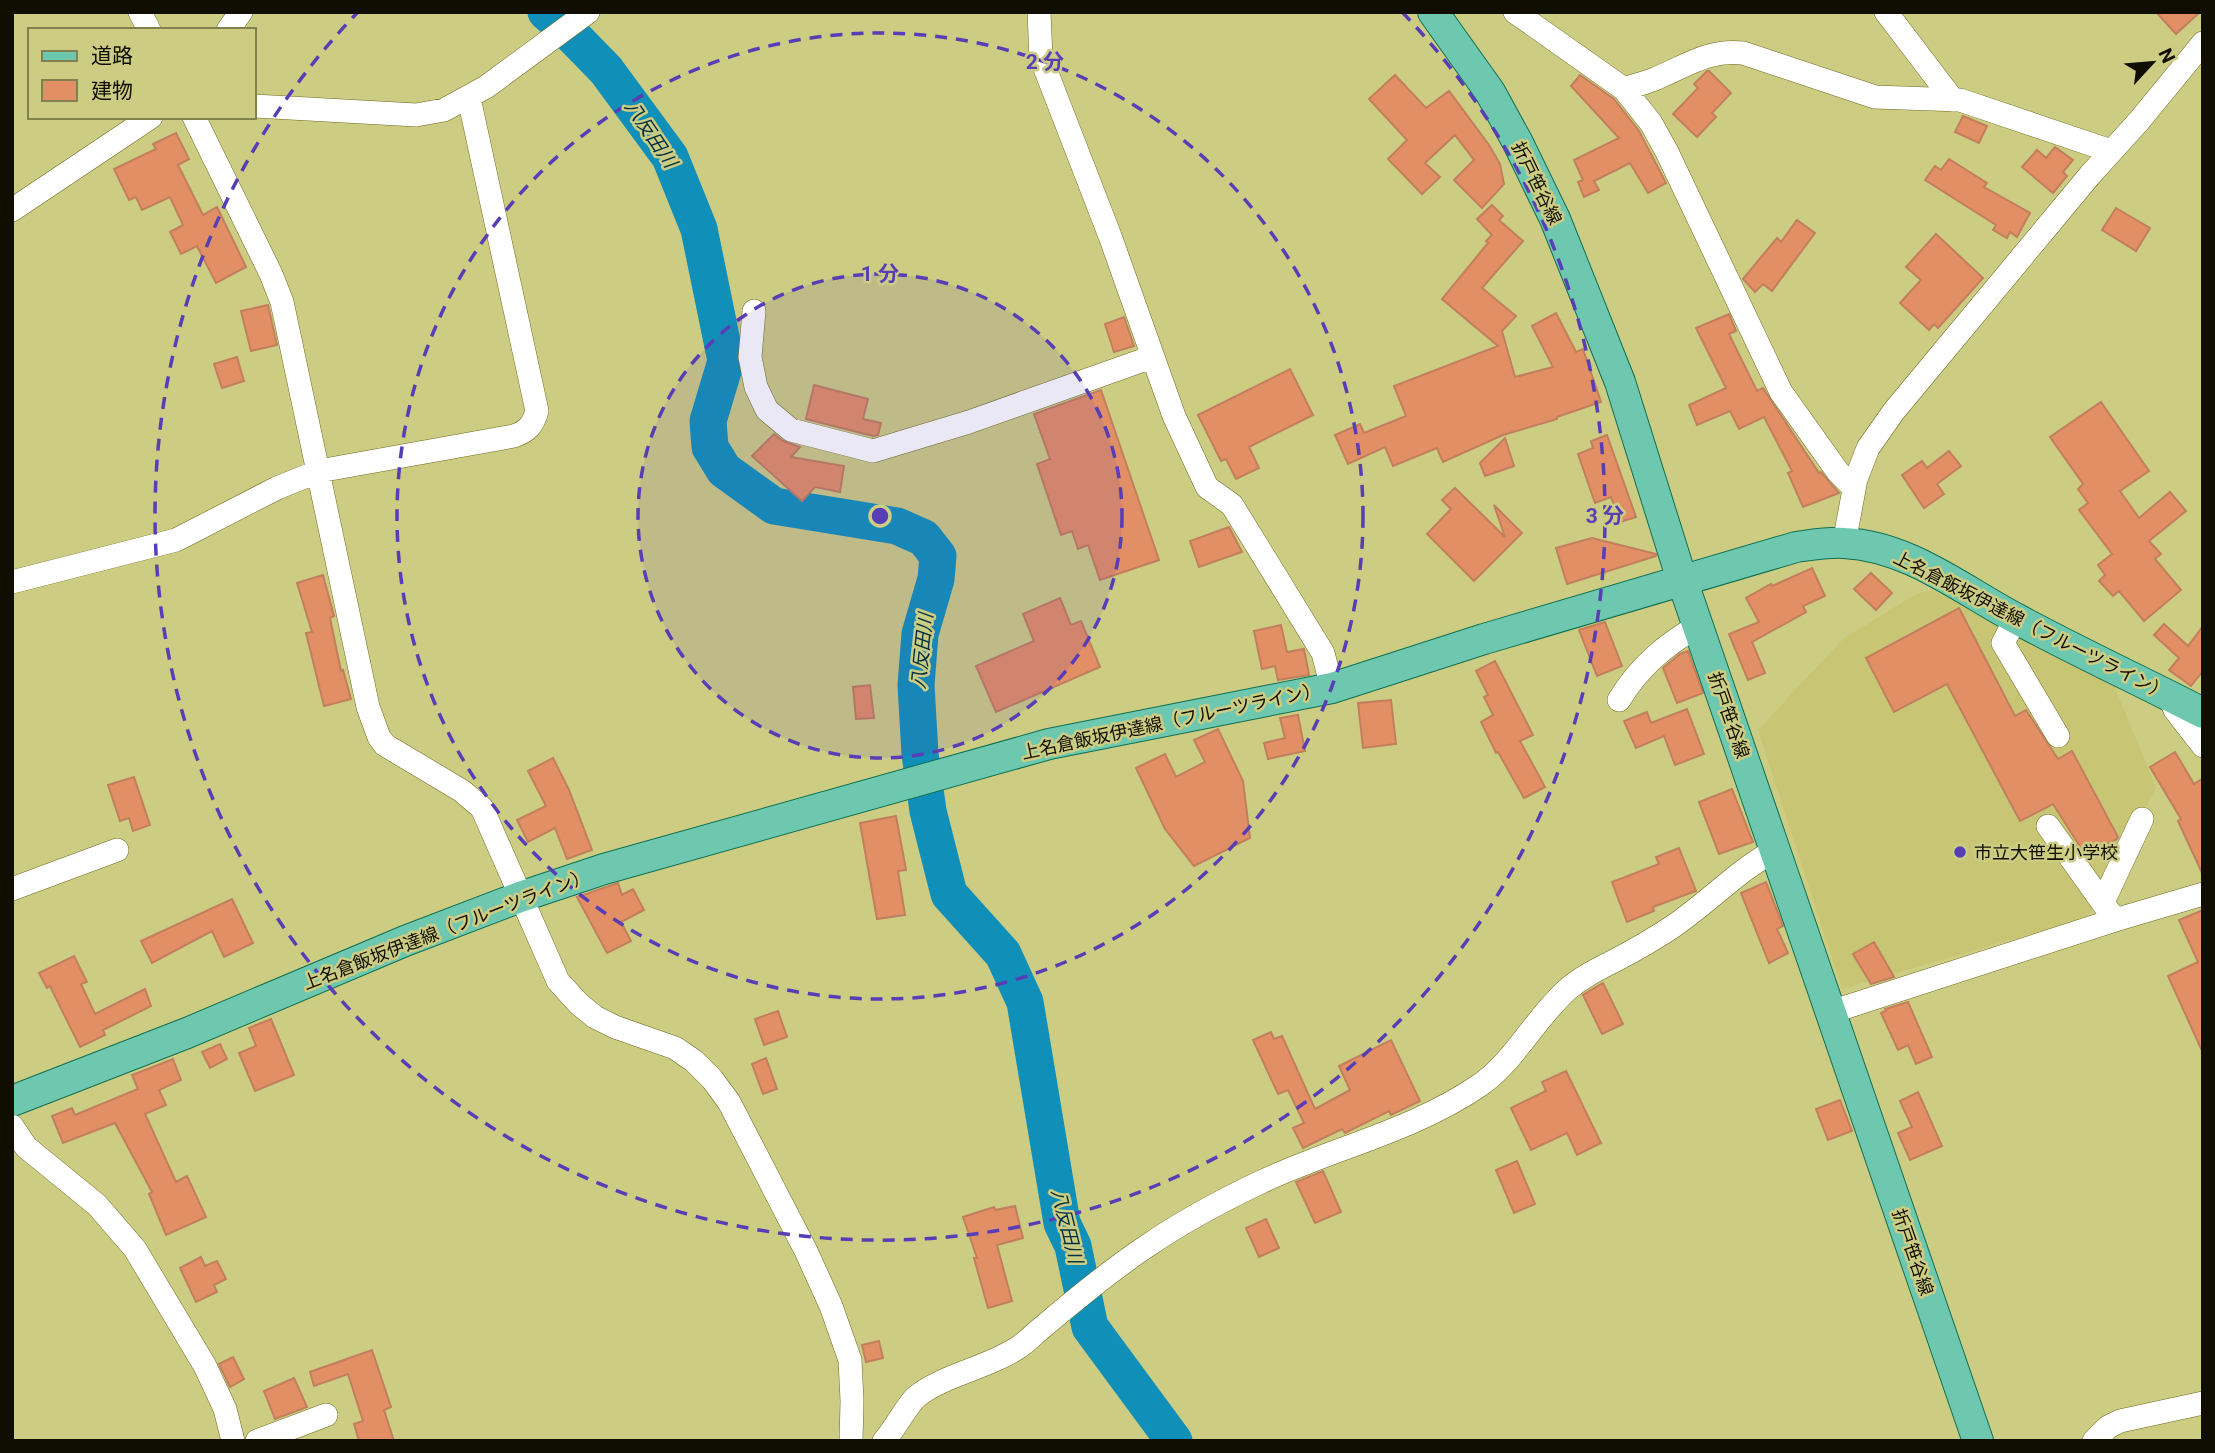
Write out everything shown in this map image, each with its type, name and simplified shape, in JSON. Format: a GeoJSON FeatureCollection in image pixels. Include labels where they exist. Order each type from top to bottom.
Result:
{"type":"FeatureCollection","features":[{"type":"Feature","properties":{"kind":"main road","name":"折戸笹谷線"},"geometry":{"type":"LineString","coordinates":[[1433,12],[1490,92],[1518,142],[1555,219],[1620,382],[1682,580],[1978,1441]]}},
{"type":"Feature","properties":{"kind":"main road","name":"上名倉飯坂伊達線（フルーツライン）"},"geometry":{"type":"LineString","coordinates":[[12,1101],[97,1070],[405,941],[520,897],[719,836],[1049,744],[1332,688],[1484,639],[1796,547],[1844,542],[1886,551],[1915,562],[2015,618],[2203,713]]}},
{"type":"Feature","properties":{"kind":"street"},"geometry":{"type":"LineString","coordinates":[[140,12],[148,28]]}},
{"type":"Feature","properties":{"kind":"street"},"geometry":{"type":"LineString","coordinates":[[229,28],[241,12]]}},
{"type":"Feature","properties":{"kind":"street"},"geometry":{"type":"LineString","coordinates":[[1038,12],[1041,58],[1110,236],[1174,416],[1206,487],[1232,505],[1323,653],[1332,688]]}},
{"type":"Feature","properties":{"kind":"street"},"geometry":{"type":"LineString","coordinates":[[1515,12],[1624,89],[1651,122],[1781,392],[1838,471],[1854,488]]}},
{"type":"Feature","properties":{"kind":"street"},"geometry":{"type":"LineString","coordinates":[[1886,12],[1953,100]]}},
{"type":"Feature","properties":{"kind":"street"},"geometry":{"type":"LineString","coordinates":[[256,106],[416,115],[444,110],[469,98],[574,23]]}},
{"type":"Feature","properties":{"kind":"street"},"geometry":{"type":"LineString","coordinates":[[1844,542],[1854,488],[1868,447],[1894,411],[2203,43]]}},
{"type":"Feature","properties":{"kind":"street"},"geometry":{"type":"LineString","coordinates":[[1624,89],[1657,78],[1696,60],[1727,51],[1743,53],[1875,97],[1960,100],[2111,152]]}},
{"type":"Feature","properties":{"kind":"street"},"geometry":{"type":"LineString","coordinates":[[12,582],[176,540],[277,488],[319,471],[514,436],[525,432],[534,423],[537,411],[469,98]]}},
{"type":"Feature","properties":{"kind":"street"},"geometry":{"type":"LineString","coordinates":[[12,210],[148,119]]}},
{"type":"Feature","properties":{"kind":"street"},"geometry":{"type":"LineString","coordinates":[[195,119],[266,263],[282,302],[368,707],[379,737],[392,751],[442,778],[482,808],[558,981],[579,1004],[595,1017],[615,1027],[675,1048],[694,1061],[729,1102],[806,1251],[831,1306],[850,1360],[851,1441]]}},
{"type":"Feature","properties":{"kind":"street"},"geometry":{"type":"LineString","coordinates":[[754,311],[750,357],[755,387],[767,410],[791,430],[873,451],[969,422],[1152,357]]}},
{"type":"Feature","properties":{"kind":"street"},"geometry":{"type":"LineString","coordinates":[[2015,618],[2003,643],[2058,736]]}},
{"type":"Feature","properties":{"kind":"street"},"geometry":{"type":"LineString","coordinates":[[1619,700],[1645,664],[1679,637],[1698,626]]}},
{"type":"Feature","properties":{"kind":"street"},"geometry":{"type":"LineString","coordinates":[[2169,695],[2175,710],[2203,746]]}},
{"type":"Feature","properties":{"kind":"street"},"geometry":{"type":"LineString","coordinates":[[2109,911],[2142,819]]}},
{"type":"Feature","properties":{"kind":"street"},"geometry":{"type":"LineString","coordinates":[[2048,826],[2109,911]]}},
{"type":"Feature","properties":{"kind":"street"},"geometry":{"type":"LineString","coordinates":[[12,889],[117,850]]}},
{"type":"Feature","properties":{"kind":"street"},"geometry":{"type":"LineString","coordinates":[[884,1441],[915,1398],[952,1378],[1000,1359],[1021,1346],[1148,1245],[1259,1183],[1393,1130],[1480,1085],[1496,1072],[1546,1010],[1569,988],[1591,972],[1626,955],[1677,923],[1750,864],[1775,850]]}},
{"type":"Feature","properties":{"kind":"street"},"geometry":{"type":"LineString","coordinates":[[1831,1012],[2109,911],[2203,894]]}},
{"type":"Feature","properties":{"kind":"street"},"geometry":{"type":"LineString","coordinates":[[12,1126],[26,1147],[97,1205],[135,1249],[205,1366],[225,1409],[233,1441]]}},
{"type":"Feature","properties":{"kind":"street"},"geometry":{"type":"LineString","coordinates":[[2094,1441],[2108,1427],[2120,1421],[2203,1403]]}},
{"type":"Feature","properties":{"kind":"street"},"geometry":{"type":"LineString","coordinates":[[257,1441],[326,1415]]}},
{"type":"Feature","properties":{"kind":"shaded area","name":"市立大笹生小学校"},"geometry":{"type":"Polygon","coordinates":[[[1932,590],[2111,678],[2156,788],[2088,917],[1842,989],[1758,730],[1843,639],[1916,594],[1932,590]]]}},
{"type":"Feature","properties":{"kind":"building"},"geometry":{"type":"Polygon","coordinates":[[[2156,12],[2200,12],[2176,34],[2156,12]]]}},
{"type":"Feature","properties":{"kind":"building"},"geometry":{"type":"Polygon","coordinates":[[[1707,71],[1731,93],[1712,113],[1716,117],[1697,137],[1673,114],[1698,88],[1694,84],[1707,71]]]}},
{"type":"Feature","properties":{"kind":"building"},"geometry":{"type":"Polygon","coordinates":[[[1395,75],[1426,108],[1449,91],[1489,145],[1500,164],[1504,184],[1482,208],[1454,180],[1474,160],[1455,135],[1425,163],[1440,177],[1422,194],[1388,159],[1407,140],[1369,99],[1395,75]]]}},
{"type":"Feature","properties":{"kind":"building"},"geometry":{"type":"Polygon","coordinates":[[[1580,75],[1614,99],[1639,131],[1666,183],[1648,193],[1630,163],[1594,181],[1599,190],[1584,197],[1578,182],[1583,180],[1574,160],[1619,138],[1571,86],[1580,75]]]}},
{"type":"Feature","properties":{"kind":"building"},"geometry":{"type":"Polygon","coordinates":[[[1963,116],[1987,126],[1979,143],[1955,132],[1963,116]]]}},
{"type":"Feature","properties":{"kind":"building"},"geometry":{"type":"Polygon","coordinates":[[[176,133],[189,159],[178,165],[203,215],[217,207],[246,267],[216,283],[197,246],[181,254],[170,232],[183,225],[170,197],[142,210],[136,197],[129,200],[114,169],[156,149],[153,144],[176,133]]]}},
{"type":"Feature","properties":{"kind":"building"},"geometry":{"type":"Polygon","coordinates":[[[2055,147],[2073,160],[2063,172],[2067,176],[2053,193],[2022,167],[2037,150],[2046,158],[2055,147]]]}},
{"type":"Feature","properties":{"kind":"building"},"geometry":{"type":"Polygon","coordinates":[[[1949,159],[1987,183],[1984,187],[2030,213],[2017,237],[2010,232],[2007,238],[1993,230],[1996,225],[1925,180],[1935,166],[1941,170],[1949,159]]]}},
{"type":"Feature","properties":{"kind":"building"},"geometry":{"type":"Polygon","coordinates":[[[1492,205],[1503,216],[1499,220],[1523,241],[1482,288],[1516,316],[1502,331],[1515,377],[1553,367],[1532,326],[1556,313],[1576,352],[1583,349],[1601,402],[1503,435],[1443,462],[1437,448],[1393,466],[1385,447],[1348,464],[1335,435],[1360,424],[1364,433],[1406,416],[1394,386],[1498,346],[1442,299],[1488,243],[1486,241],[1492,235],[1477,219],[1492,205]]]}},
{"type":"Feature","properties":{"kind":"building"},"geometry":{"type":"Polygon","coordinates":[[[2116,208],[2150,228],[2136,251],[2102,230],[2116,208]]]}},
{"type":"Feature","properties":{"kind":"building"},"geometry":{"type":"Polygon","coordinates":[[[1797,220],[1815,233],[1772,291],[1763,284],[1755,292],[1743,279],[1777,238],[1781,242],[1797,220]]]}},
{"type":"Feature","properties":{"kind":"building"},"geometry":{"type":"Polygon","coordinates":[[[1936,234],[1983,278],[1938,328],[1934,324],[1929,330],[1900,303],[1921,280],[1906,267],[1936,234]]]}},
{"type":"Feature","properties":{"kind":"building"},"geometry":{"type":"Polygon","coordinates":[[[268,305],[277,345],[251,351],[241,311],[268,305]]]}},
{"type":"Feature","properties":{"kind":"building"},"geometry":{"type":"Polygon","coordinates":[[[1729,314],[1736,331],[1729,334],[1757,391],[1763,388],[1819,473],[1821,472],[1839,493],[1803,507],[1788,473],[1792,471],[1764,417],[1739,429],[1730,411],[1697,425],[1689,405],[1726,388],[1696,328],[1729,314]]]}},
{"type":"Feature","properties":{"kind":"building"},"geometry":{"type":"Polygon","coordinates":[[[1124,317],[1134,346],[1114,352],[1105,324],[1124,317]]]}},
{"type":"Feature","properties":{"kind":"building"},"geometry":{"type":"Polygon","coordinates":[[[237,357],[244,381],[222,388],[214,364],[237,357]]]}},
{"type":"Feature","properties":{"kind":"building"},"geometry":{"type":"Polygon","coordinates":[[[1290,369],[1313,415],[1249,447],[1259,468],[1236,479],[1226,459],[1221,461],[1198,415],[1290,369]]]}},
{"type":"Feature","properties":{"kind":"building"},"geometry":{"type":"Polygon","coordinates":[[[814,385],[868,399],[863,419],[881,423],[878,435],[806,419],[814,385]]]}},
{"type":"Feature","properties":{"kind":"building"},"geometry":{"type":"Polygon","coordinates":[[[1101,390],[1159,560],[1100,580],[1088,545],[1078,549],[1072,531],[1061,535],[1037,464],[1050,459],[1034,414],[1101,390]]]}},
{"type":"Feature","properties":{"kind":"building"},"geometry":{"type":"Polygon","coordinates":[[[2101,402],[2149,471],[2120,491],[2139,518],[2170,492],[2186,511],[2149,541],[2161,554],[2155,559],[2181,590],[2144,621],[2119,591],[2113,596],[2099,581],[2105,575],[2098,565],[2112,554],[2079,510],[2088,503],[2078,489],[2083,484],[2050,437],[2101,402]]]}},
{"type":"Feature","properties":{"kind":"building"},"geometry":{"type":"Polygon","coordinates":[[[774,434],[783,441],[800,447],[791,457],[844,466],[840,492],[815,487],[802,501],[752,456],[774,434]]]}},
{"type":"Feature","properties":{"kind":"building"},"geometry":{"type":"Polygon","coordinates":[[[1607,435],[1636,517],[1620,522],[1611,497],[1595,503],[1578,454],[1593,448],[1591,441],[1607,435]]]}},
{"type":"Feature","properties":{"kind":"building"},"geometry":{"type":"Polygon","coordinates":[[[1505,438],[1514,466],[1485,476],[1480,463],[1505,438]]]}},
{"type":"Feature","properties":{"kind":"building"},"geometry":{"type":"Polygon","coordinates":[[[1949,451],[1961,466],[1937,484],[1944,494],[1924,508],[1902,475],[1922,461],[1927,468],[1949,451]]]}},
{"type":"Feature","properties":{"kind":"building"},"geometry":{"type":"Polygon","coordinates":[[[1455,488],[1505,537],[1494,505],[1522,533],[1474,581],[1427,534],[1451,509],[1442,500],[1455,488]]]}},
{"type":"Feature","properties":{"kind":"building"},"geometry":{"type":"Polygon","coordinates":[[[1229,527],[1242,552],[1199,567],[1190,541],[1229,527]]]}},
{"type":"Feature","properties":{"kind":"building"},"geometry":{"type":"Polygon","coordinates":[[[1592,538],[1656,556],[1567,584],[1556,548],[1592,538]]]}},
{"type":"Feature","properties":{"kind":"building"},"geometry":{"type":"Polygon","coordinates":[[[1812,568],[1825,596],[1803,606],[1806,612],[1752,642],[1765,673],[1748,680],[1729,634],[1759,622],[1746,598],[1771,584],[1772,586],[1812,568]]]}},
{"type":"Feature","properties":{"kind":"building"},"geometry":{"type":"Polygon","coordinates":[[[1871,573],[1892,593],[1876,610],[1854,589],[1871,573]]]}},
{"type":"Feature","properties":{"kind":"building"},"geometry":{"type":"Polygon","coordinates":[[[323,575],[334,616],[330,618],[341,671],[343,670],[351,699],[324,706],[306,633],[312,632],[297,583],[323,575]]]}},
{"type":"Feature","properties":{"kind":"building"},"geometry":{"type":"Polygon","coordinates":[[[1060,598],[1071,625],[1081,621],[1100,667],[996,712],[976,666],[1034,641],[1023,614],[1060,598]]]}},
{"type":"Feature","properties":{"kind":"building"},"geometry":{"type":"Polygon","coordinates":[[[1959,608],[2015,716],[2026,710],[2058,759],[2072,751],[2117,839],[2086,856],[2053,804],[2020,821],[1947,684],[1894,712],[1866,658],[1959,608]]]}},
{"type":"Feature","properties":{"kind":"building"},"geometry":{"type":"Polygon","coordinates":[[[1605,622],[1622,666],[1597,676],[1579,630],[1605,622]]]}},
{"type":"Feature","properties":{"kind":"building"},"geometry":{"type":"Polygon","coordinates":[[[2164,624],[2188,646],[2203,626],[2203,671],[2191,686],[2169,670],[2179,658],[2154,635],[2164,624]]]}},
{"type":"Feature","properties":{"kind":"building"},"geometry":{"type":"Polygon","coordinates":[[[1281,625],[1287,652],[1304,649],[1309,675],[1278,680],[1275,666],[1262,669],[1254,631],[1281,625]]]}},
{"type":"Feature","properties":{"kind":"building"},"geometry":{"type":"Polygon","coordinates":[[[1688,651],[1703,693],[1677,703],[1663,668],[1688,651]]]}},
{"type":"Feature","properties":{"kind":"building"},"geometry":{"type":"Polygon","coordinates":[[[1495,661],[1533,735],[1520,741],[1545,787],[1524,798],[1498,752],[1496,753],[1481,722],[1493,715],[1484,697],[1488,695],[1476,671],[1495,661]]]}},
{"type":"Feature","properties":{"kind":"building"},"geometry":{"type":"Polygon","coordinates":[[[870,685],[874,718],[856,719],[853,687],[870,685]]]}},
{"type":"Feature","properties":{"kind":"building"},"geometry":{"type":"Polygon","coordinates":[[[1391,700],[1396,744],[1363,748],[1358,703],[1391,700]]]}},
{"type":"Feature","properties":{"kind":"building"},"geometry":{"type":"Polygon","coordinates":[[[1687,709],[1704,754],[1675,765],[1664,736],[1636,748],[1624,721],[1647,712],[1651,723],[1687,709]]]}},
{"type":"Feature","properties":{"kind":"building"},"geometry":{"type":"Polygon","coordinates":[[[1298,715],[1305,751],[1268,759],[1264,743],[1285,738],[1280,718],[1298,715]]]}},
{"type":"Feature","properties":{"kind":"building"},"geometry":{"type":"Polygon","coordinates":[[[1218,729],[1243,781],[1250,838],[1194,866],[1165,829],[1136,768],[1165,754],[1176,777],[1205,762],[1194,740],[1218,729]]]}},
{"type":"Feature","properties":{"kind":"building"},"geometry":{"type":"Polygon","coordinates":[[[2175,752],[2194,784],[2203,778],[2203,875],[2178,821],[2181,819],[2150,767],[2175,752]]]}},
{"type":"Feature","properties":{"kind":"building"},"geometry":{"type":"Polygon","coordinates":[[[553,758],[569,790],[592,850],[567,859],[555,828],[528,842],[517,820],[546,806],[528,771],[553,758]]]}},
{"type":"Feature","properties":{"kind":"building"},"geometry":{"type":"Polygon","coordinates":[[[134,777],[150,825],[133,831],[129,818],[120,821],[108,785],[134,777]]]}},
{"type":"Feature","properties":{"kind":"building"},"geometry":{"type":"Polygon","coordinates":[[[1732,789],[1753,842],[1719,854],[1699,802],[1732,789]]]}},
{"type":"Feature","properties":{"kind":"building"},"geometry":{"type":"Polygon","coordinates":[[[896,816],[906,870],[898,871],[905,915],[877,919],[860,823],[896,816]]]}},
{"type":"Feature","properties":{"kind":"building"},"geometry":{"type":"Polygon","coordinates":[[[1679,848],[1696,891],[1653,907],[1654,911],[1627,922],[1612,882],[1659,864],[1656,857],[1679,848]]]}},
{"type":"Feature","properties":{"kind":"building"},"geometry":{"type":"Polygon","coordinates":[[[1766,882],[1783,926],[1777,929],[1788,953],[1769,963],[1741,893],[1766,882]]]}},
{"type":"Feature","properties":{"kind":"building"},"geometry":{"type":"Polygon","coordinates":[[[618,883],[622,895],[633,889],[644,910],[621,922],[631,941],[607,953],[577,897],[618,883]]]}},
{"type":"Feature","properties":{"kind":"building"},"geometry":{"type":"Polygon","coordinates":[[[232,899],[253,943],[224,957],[212,931],[152,963],[141,941],[232,899]]]}},
{"type":"Feature","properties":{"kind":"building"},"geometry":{"type":"Polygon","coordinates":[[[2203,910],[2203,1053],[2168,976],[2198,962],[2179,920],[2203,910]]]}},
{"type":"Feature","properties":{"kind":"building"},"geometry":{"type":"Polygon","coordinates":[[[1874,942],[1894,977],[1871,984],[1853,954],[1874,942]]]}},
{"type":"Feature","properties":{"kind":"building"},"geometry":{"type":"Polygon","coordinates":[[[74,956],[87,982],[81,984],[95,1014],[145,989],[151,1006],[103,1030],[105,1035],[80,1047],[50,986],[47,988],[39,973],[74,956]]]}},
{"type":"Feature","properties":{"kind":"building"},"geometry":{"type":"Polygon","coordinates":[[[1603,983],[1623,1024],[1602,1034],[1583,995],[1603,983]]]}},
{"type":"Feature","properties":{"kind":"building"},"geometry":{"type":"Polygon","coordinates":[[[1908,1002],[1932,1057],[1916,1064],[1908,1045],[1898,1050],[1881,1013],[1886,1011],[1885,1009],[1908,1002]]]}},
{"type":"Feature","properties":{"kind":"building"},"geometry":{"type":"Polygon","coordinates":[[[778,1011],[787,1037],[764,1045],[755,1019],[778,1011]]]}},
{"type":"Feature","properties":{"kind":"building"},"geometry":{"type":"Polygon","coordinates":[[[271,1019],[294,1075],[255,1091],[239,1053],[256,1046],[249,1028],[271,1019]]]}},
{"type":"Feature","properties":{"kind":"building"},"geometry":{"type":"Polygon","coordinates":[[[1271,1032],[1274,1039],[1282,1036],[1315,1109],[1350,1090],[1339,1066],[1391,1040],[1420,1101],[1391,1115],[1389,1111],[1345,1133],[1342,1129],[1303,1148],[1293,1128],[1304,1123],[1288,1090],[1278,1094],[1253,1040],[1271,1032]]]}},
{"type":"Feature","properties":{"kind":"building"},"geometry":{"type":"Polygon","coordinates":[[[220,1044],[227,1059],[210,1068],[202,1052],[220,1044]]]}},
{"type":"Feature","properties":{"kind":"building"},"geometry":{"type":"Polygon","coordinates":[[[766,1058],[777,1089],[763,1094],[752,1064],[766,1058]]]}},
{"type":"Feature","properties":{"kind":"building"},"geometry":{"type":"Polygon","coordinates":[[[173,1059],[181,1080],[159,1090],[166,1105],[145,1114],[176,1182],[187,1176],[206,1217],[166,1235],[149,1194],[152,1192],[115,1123],[63,1143],[52,1116],[72,1108],[75,1115],[138,1089],[132,1075],[173,1059]]]}},
{"type":"Feature","properties":{"kind":"building"},"geometry":{"type":"Polygon","coordinates":[[[1566,1071],[1601,1143],[1577,1155],[1567,1133],[1531,1150],[1511,1108],[1546,1091],[1542,1082],[1566,1071]]]}},
{"type":"Feature","properties":{"kind":"building"},"geometry":{"type":"Polygon","coordinates":[[[1918,1092],[1942,1146],[1910,1160],[1898,1133],[1912,1127],[1900,1101],[1918,1092]]]}},
{"type":"Feature","properties":{"kind":"building"},"geometry":{"type":"Polygon","coordinates":[[[1840,1100],[1852,1131],[1828,1140],[1816,1109],[1840,1100]]]}},
{"type":"Feature","properties":{"kind":"building"},"geometry":{"type":"Polygon","coordinates":[[[1517,1161],[1535,1204],[1514,1213],[1496,1170],[1517,1161]]]}},
{"type":"Feature","properties":{"kind":"building"},"geometry":{"type":"Polygon","coordinates":[[[1323,1171],[1341,1212],[1315,1223],[1296,1182],[1323,1171]]]}},
{"type":"Feature","properties":{"kind":"building"},"geometry":{"type":"Polygon","coordinates":[[[1015,1206],[1023,1238],[997,1245],[1012,1301],[988,1308],[974,1258],[977,1258],[963,1217],[994,1207],[995,1210],[1015,1206]]]}},
{"type":"Feature","properties":{"kind":"building"},"geometry":{"type":"Polygon","coordinates":[[[1266,1219],[1279,1248],[1259,1257],[1246,1228],[1266,1219]]]}},
{"type":"Feature","properties":{"kind":"building"},"geometry":{"type":"Polygon","coordinates":[[[201,1257],[205,1266],[217,1261],[226,1279],[214,1285],[217,1292],[196,1302],[180,1268],[201,1257]]]}},
{"type":"Feature","properties":{"kind":"building"},"geometry":{"type":"Polygon","coordinates":[[[879,1341],[883,1358],[866,1362],[862,1345],[879,1341]]]}},
{"type":"Feature","properties":{"kind":"building"},"geometry":{"type":"Polygon","coordinates":[[[372,1350],[391,1407],[384,1410],[394,1441],[359,1441],[354,1424],[363,1421],[348,1374],[314,1386],[310,1372],[372,1350]]]}},
{"type":"Feature","properties":{"kind":"building"},"geometry":{"type":"Polygon","coordinates":[[[233,1357],[244,1379],[230,1387],[219,1364],[233,1357]]]}},
{"type":"Feature","properties":{"kind":"building"},"geometry":{"type":"Polygon","coordinates":[[[294,1378],[307,1407],[275,1419],[264,1391],[294,1378]]]}},
{"type":"Feature","properties":{"kind":"waterway","name":"八反田川"},"geometry":{"type":"LineString","coordinates":[[546,12],[606,70],[670,157],[699,229],[726,361],[708,421],[710,447],[724,470],[774,506],[897,526],[924,538],[938,556],[936,579],[920,634],[916,685],[920,754],[928,811],[949,894],[1003,954],[1025,1002],[1062,1223],[1073,1246],[1090,1327],[1174,1441]]}},
{"type":"Feature","properties":{"kind":"place","name":"市立大笹生小学校"},"geometry":{"type":"Point","coordinates":[1960,852]}}]}
